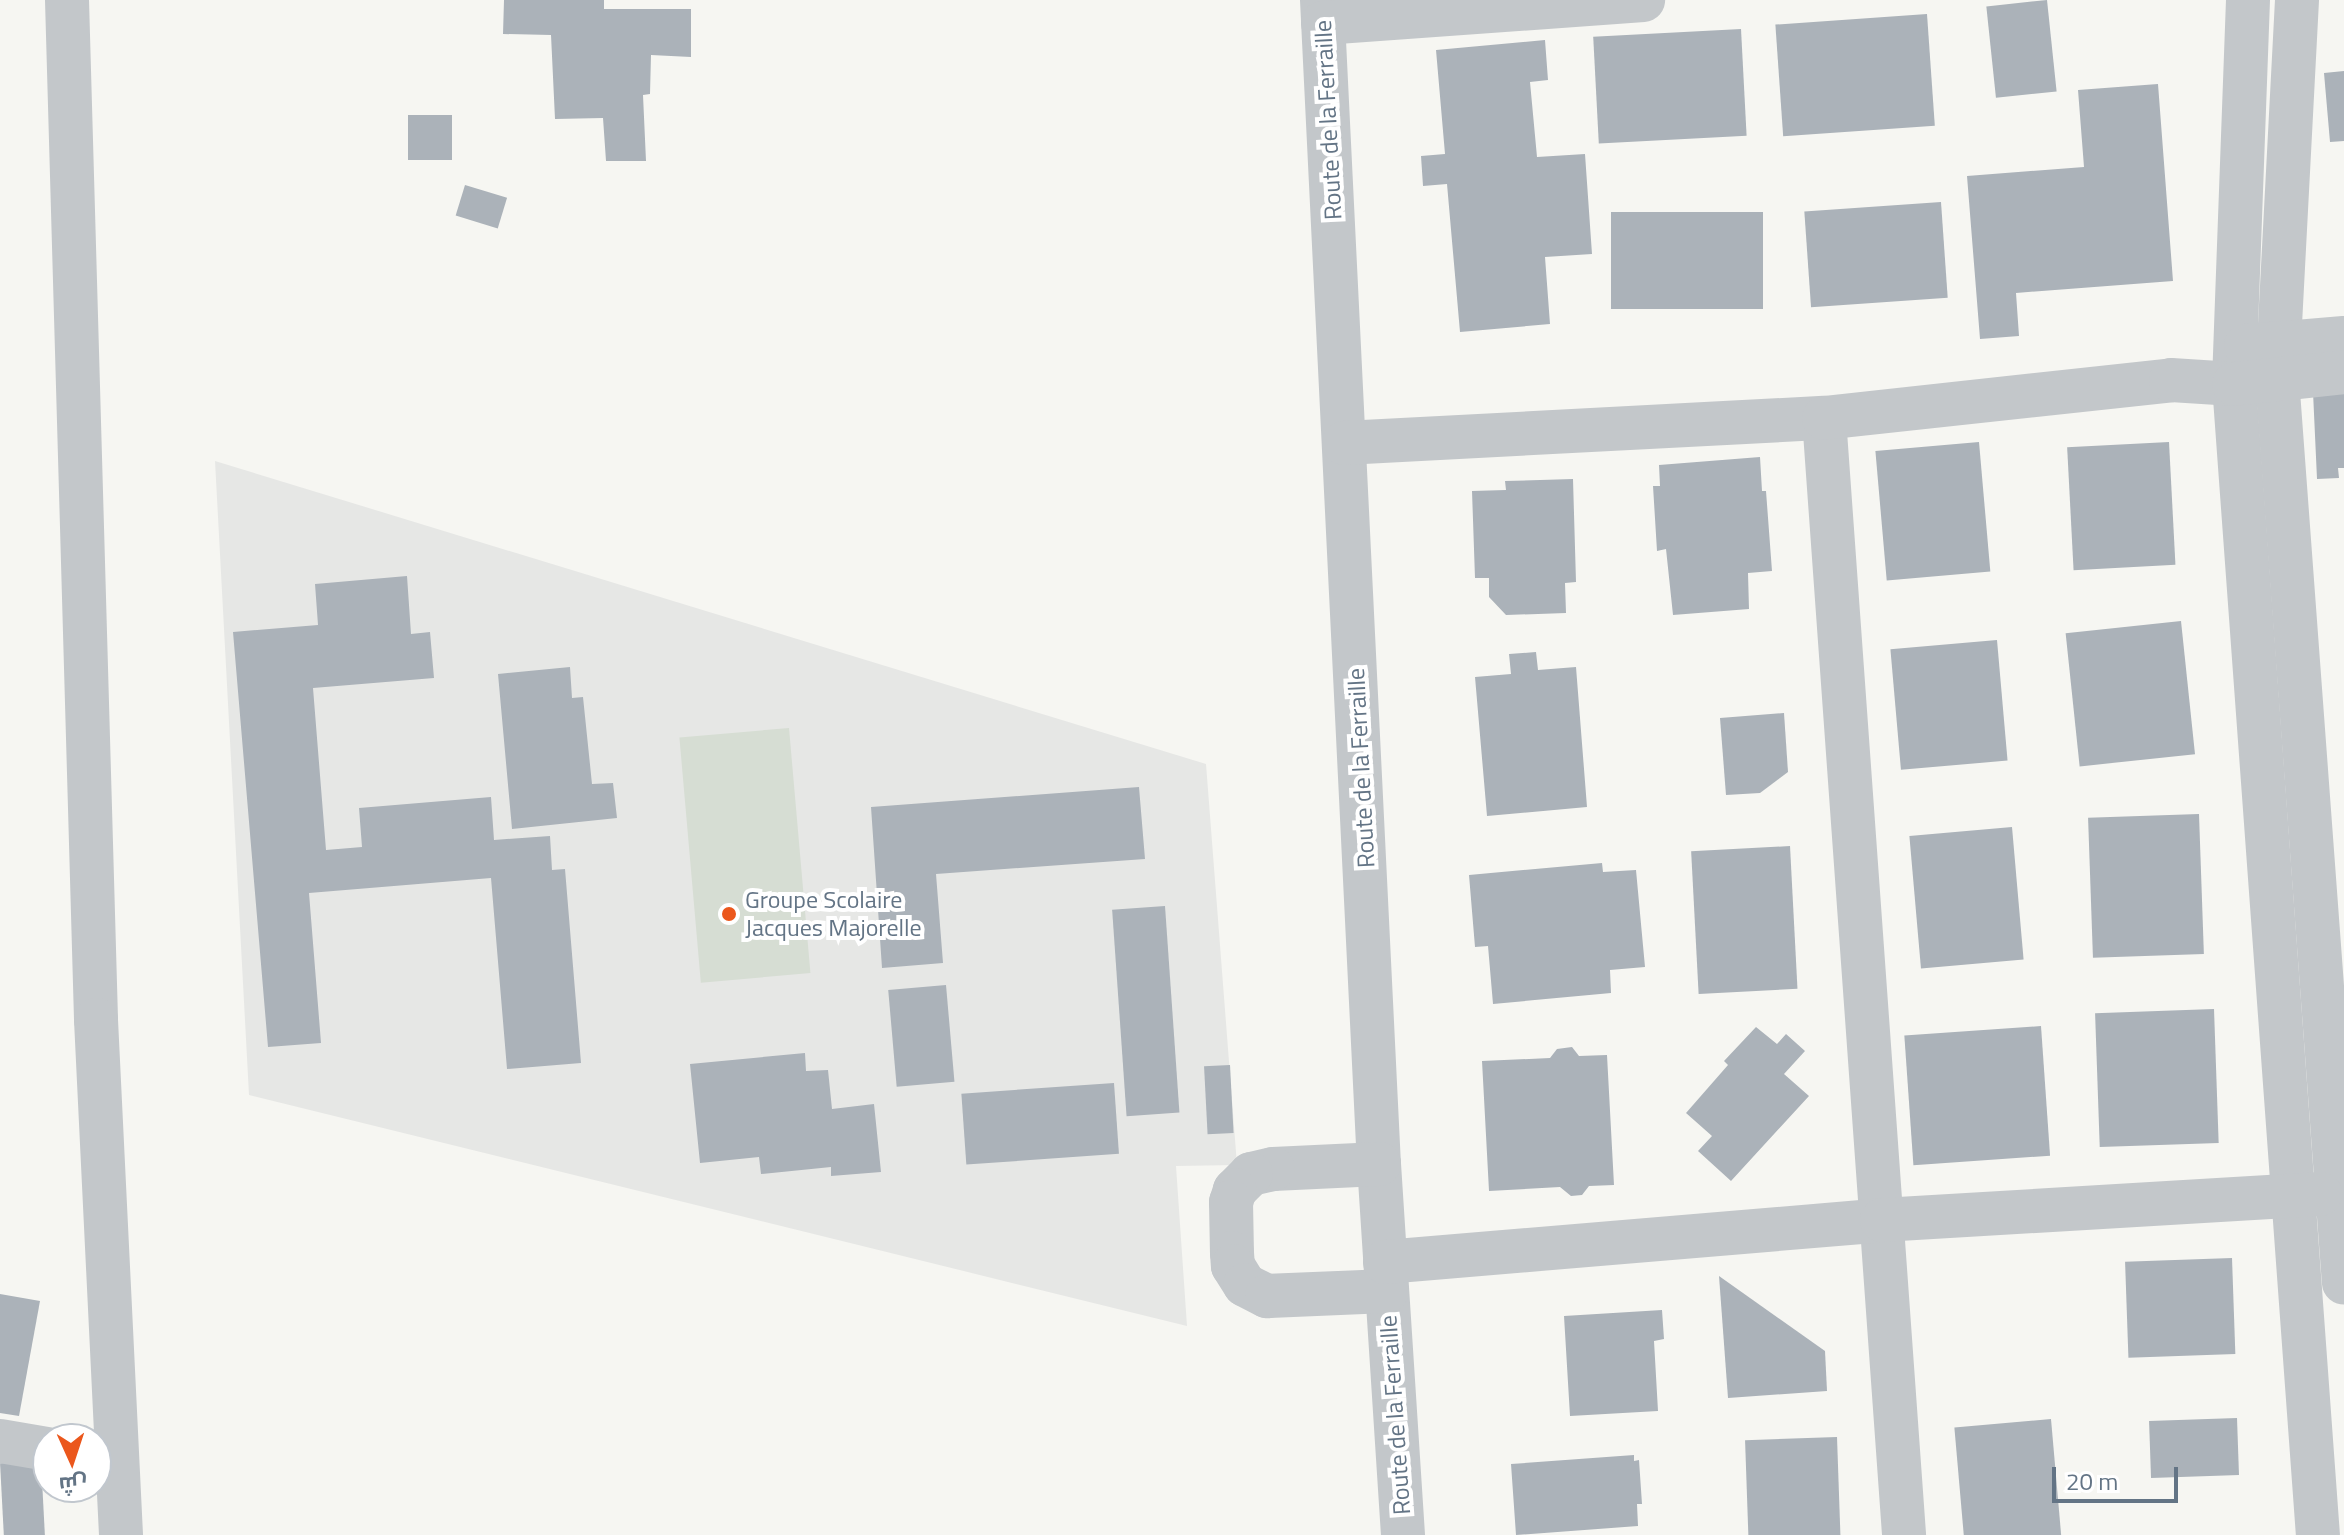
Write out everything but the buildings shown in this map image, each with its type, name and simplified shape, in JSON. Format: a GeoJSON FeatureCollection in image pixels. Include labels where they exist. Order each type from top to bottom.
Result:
{"type":"FeatureCollection","features":[{"type":"Feature","properties":{"kind":"street"},"geometry":{"type":"LineString","coordinates":[[67,0],[105,1423]]}},
{"type":"Feature","properties":{"kind":"street"},"geometry":{"type":"LineString","coordinates":[[1322,12],[1643,0]]}},
{"type":"Feature","properties":{"kind":"street"},"geometry":{"type":"LineString","coordinates":[[2248,0],[2255,363],[2290,1195],[2318,1535]]}},
{"type":"Feature","properties":{"kind":"street"},"geometry":{"type":"LineString","coordinates":[[2297,0],[2255,363],[2341,1193],[2344,1283]]}},
{"type":"Feature","properties":{"kind":"street","name":"Route de la Ferraille"},"geometry":{"type":"LineString","coordinates":[[1322,12],[1379,1164],[1403,1535]]}},
{"type":"Feature","properties":{"kind":"street"},"geometry":{"type":"LineString","coordinates":[[1344,443],[1824,418],[2171,380],[2255,363],[2344,338]]}},
{"type":"Feature","properties":{"kind":"street"},"geometry":{"type":"LineString","coordinates":[[2255,363],[2344,372]]}},
{"type":"Feature","properties":{"kind":"street"},"geometry":{"type":"LineString","coordinates":[[1824,418],[1904,1535]]}},
{"type":"Feature","properties":{"kind":"street"},"geometry":{"type":"LineString","coordinates":[[1379,1164],[1273,1169],[1251,1174],[1235,1190],[1231,1202],[1232,1253],[1238,1277],[1255,1293],[1267,1296],[1386,1277],[1882,1220],[2341,1193]]}},
{"type":"Feature","properties":{"kind":"street"},"geometry":{"type":"LineString","coordinates":[[0,1441],[32,1446]]}},
{"type":"Feature","properties":{"kind":"street"},"geometry":{"type":"LineString","coordinates":[[112,1489],[121,1535]]}},
{"type":"Feature","properties":{"kind":"shaded area","name":"Groupe Scolaire Jacques Majorelle"},"geometry":{"type":"Polygon","coordinates":[[[215,461],[1206,764],[1237,1165],[1176,1166],[1187,1326],[249,1095],[215,461]]]}},
{"type":"Feature","properties":{"kind":"shaded area"},"geometry":{"type":"Polygon","coordinates":[[[789,728],[810,973],[701,983],[679,738],[789,728]]]}},
{"type":"Feature","properties":{"kind":"place","name":"Groupe Scolaire Jacques Majorelle"},"geometry":{"type":"Point","coordinates":[729,914]}}]}
